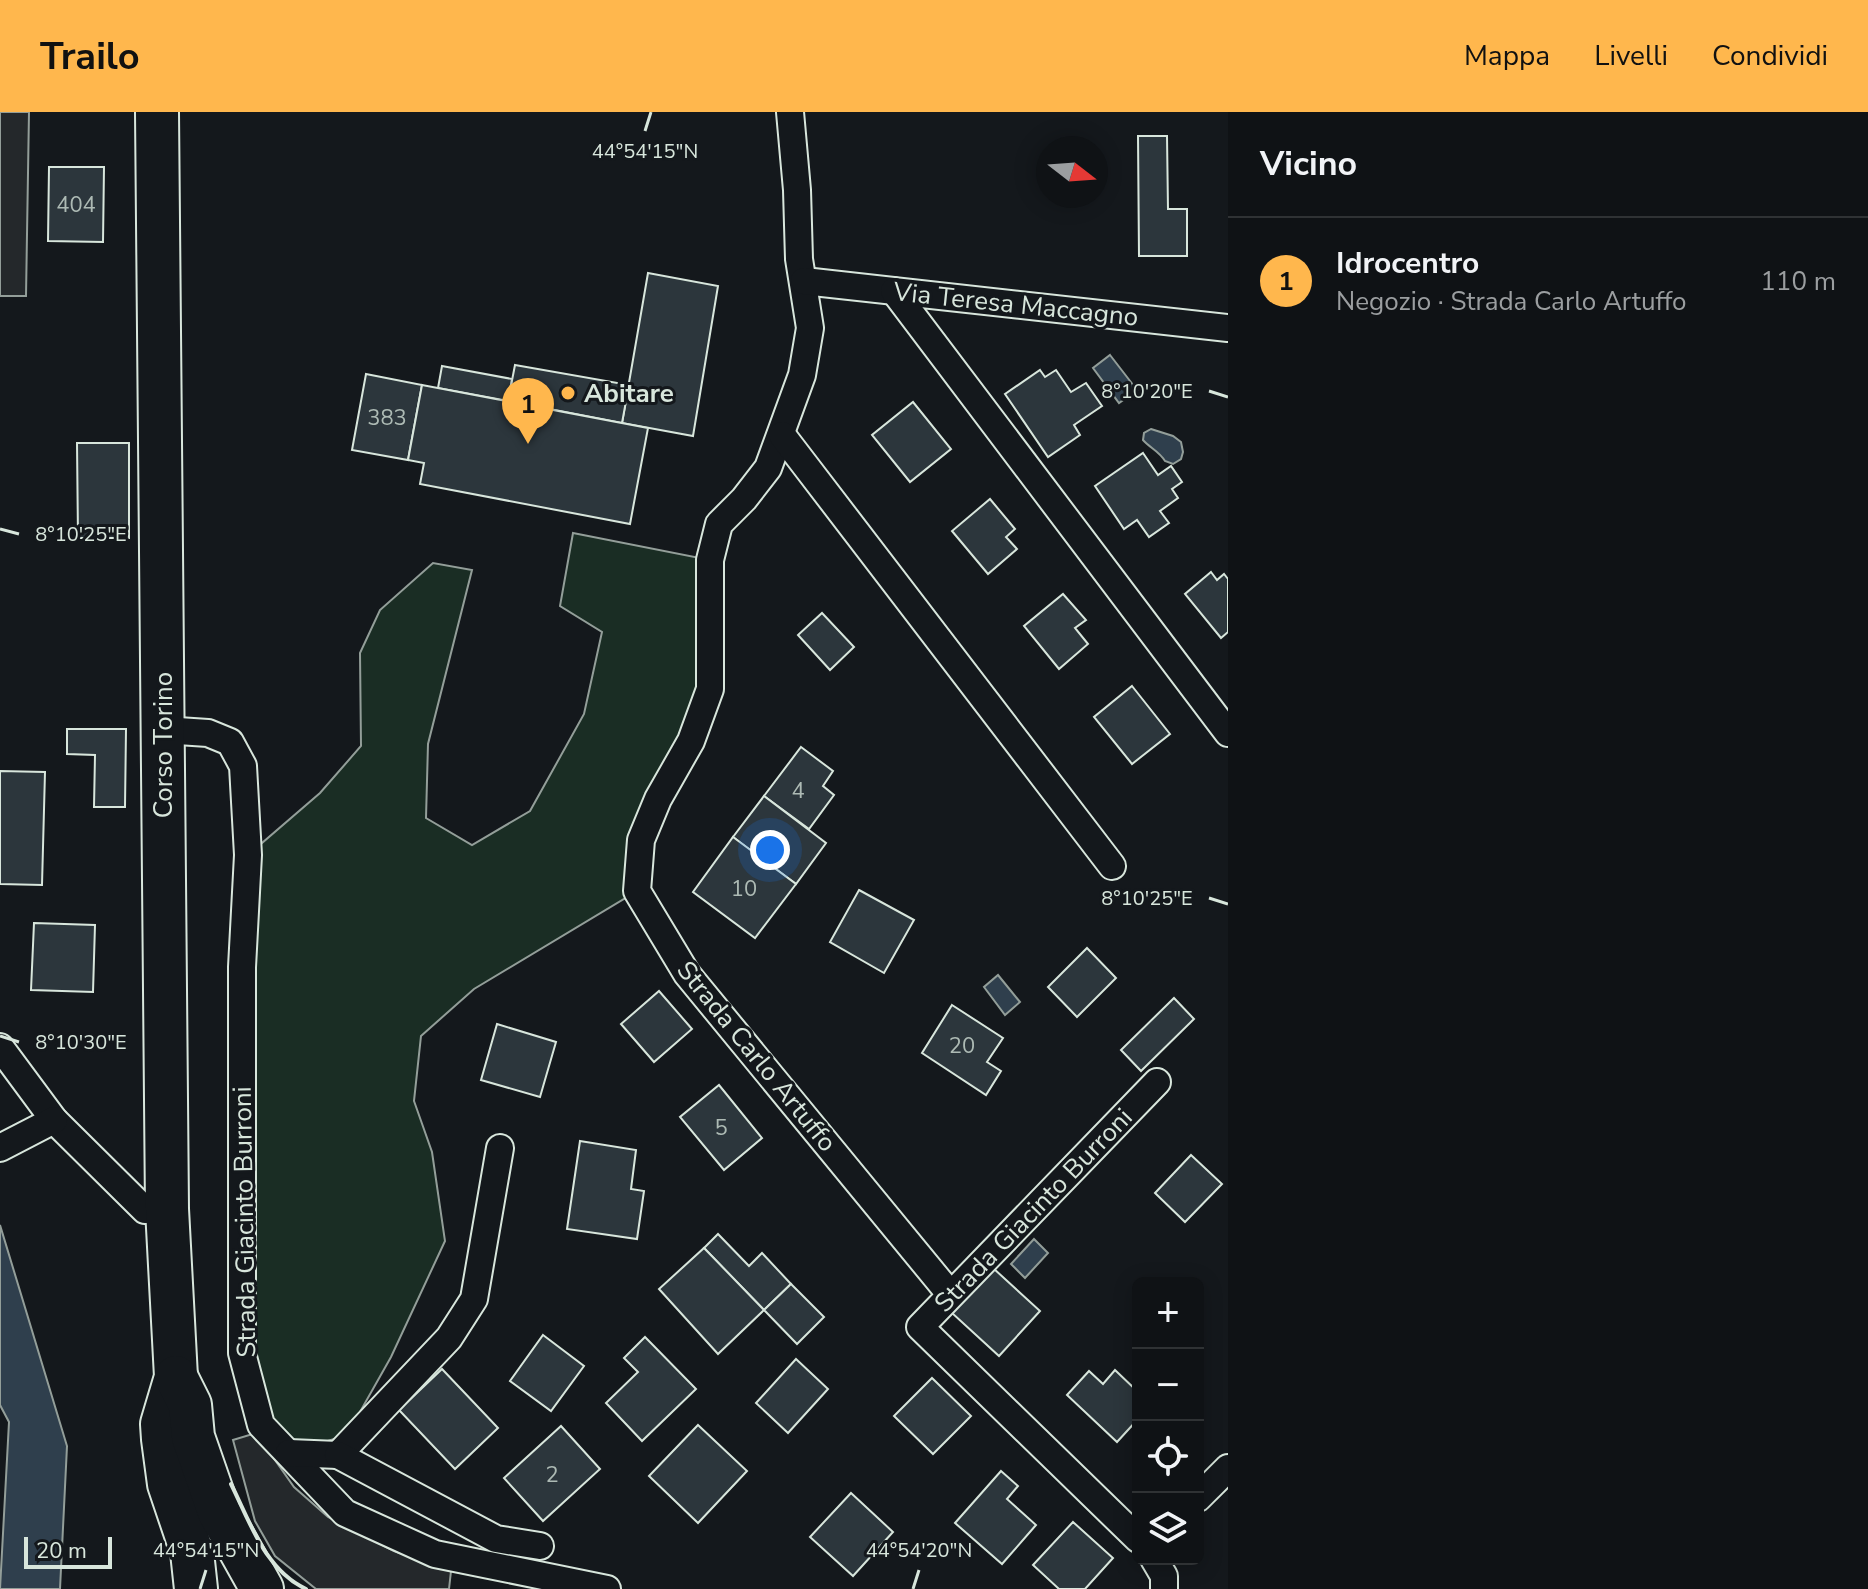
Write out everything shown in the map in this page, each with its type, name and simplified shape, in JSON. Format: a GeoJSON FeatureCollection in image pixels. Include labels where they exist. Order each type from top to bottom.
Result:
{"type":"FeatureCollection","features":[{"type":"Feature","properties":{"kind":"main road","name":"Corso Torino"},"geometry":{"type":"LineString","coordinates":[[157,112],[167,1209],[176,1377],[162,1424],[169,1484],[192,1552],[196,1589]]}},
{"type":"Feature","properties":{"kind":"main road","name":"Corso Torino"},"geometry":{"type":"LineString","coordinates":[[176,1377],[190,1405],[193,1437],[219,1512],[262,1589]]}},
{"type":"Feature","properties":{"kind":"street","name":"Strada Carlo Artuffo"},"geometry":{"type":"LineString","coordinates":[[790,112],[799,259],[810,328],[802,375],[768,468],[719,524],[710,560],[710,689],[691,741],[658,799],[641,840],[637,891],[687,974],[950,1294]]}},
{"type":"Feature","properties":{"kind":"street","name":"Via Teresa Maccagno"},"geometry":{"type":"LineString","coordinates":[[804,281],[1228,328]]}},
{"type":"Feature","properties":{"kind":"street"},"geometry":{"type":"LineString","coordinates":[[894,291],[1228,733]]}},
{"type":"Feature","properties":{"kind":"street"},"geometry":{"type":"LineString","coordinates":[[782,435],[1112,866]]}},
{"type":"Feature","properties":{"kind":"street","name":"Strada Giacinto Burroni"},"geometry":{"type":"LineString","coordinates":[[163,730],[208,733],[230,742],[243,766],[248,855],[242,967],[242,1353],[261,1425],[345,1513],[435,1554],[607,1589]]}},
{"type":"Feature","properties":{"kind":"street"},"geometry":{"type":"LineString","coordinates":[[0,1047],[54,1120],[145,1210],[167,1209]]}},
{"type":"Feature","properties":{"kind":"street","name":"Strada Giacinto Burroni"},"geometry":{"type":"LineString","coordinates":[[1132,1533],[920,1327],[1157,1082]]}},
{"type":"Feature","properties":{"kind":"street"},"geometry":{"type":"LineString","coordinates":[[10,1142],[54,1120]]}},
{"type":"Feature","properties":{"kind":"street"},"geometry":{"type":"LineString","coordinates":[[338,1455],[449,1338],[474,1299],[500,1148]]}},
{"type":"Feature","properties":{"kind":"street"},"geometry":{"type":"LineString","coordinates":[[289,1453],[338,1455],[496,1539],[540,1546]]}},
{"type":"Feature","properties":{"kind":"street"},"geometry":{"type":"LineString","coordinates":[[1203,1493],[1228,1468]]}},
{"type":"Feature","properties":{"kind":"street"},"geometry":{"type":"LineString","coordinates":[[1158,1565],[1164,1576],[1164,1589]]}},
{"type":"Feature","properties":{"kind":"green space"},"geometry":{"type":"Polygon","coordinates":[[[573,533],[710,560],[710,689],[658,799],[637,891],[474,989],[421,1036],[414,1101],[432,1152],[445,1241],[391,1357],[347,1435],[289,1453],[261,1425],[242,1353],[248,855],[320,793],[361,746],[360,653],[380,610],[433,563],[472,570],[428,744],[426,818],[472,845],[530,811],[584,714],[602,632],[560,606],[573,533]]]}},
{"type":"Feature","properties":{"kind":"shaded area"},"geometry":{"type":"Polygon","coordinates":[[[0,112],[29,112],[26,296],[0,296],[0,112]]]}},
{"type":"Feature","properties":{"kind":"shaded area"},"geometry":{"type":"Polygon","coordinates":[[[256,1433],[294,1487],[328,1517],[394,1551],[451,1571],[449,1589],[316,1589],[275,1556],[255,1521],[233,1440],[256,1433]]]}},
{"type":"Feature","properties":{"kind":"water"},"geometry":{"type":"Polygon","coordinates":[[[1110,355],[1137,390],[1119,403],[1093,368],[1110,355]]]}},
{"type":"Feature","properties":{"kind":"water"},"geometry":{"type":"Polygon","coordinates":[[[1151,429],[1181,442],[1181,459],[1173,464],[1165,461],[1143,440],[1144,433],[1151,429]]]}},
{"type":"Feature","properties":{"kind":"water"},"geometry":{"type":"Polygon","coordinates":[[[998,975],[1020,1002],[1005,1015],[984,987],[998,975]]]}},
{"type":"Feature","properties":{"kind":"water"},"geometry":{"type":"Polygon","coordinates":[[[0,1225],[67,1446],[60,1589],[0,1589],[9,1422],[0,1405],[0,1225]]]}},
{"type":"Feature","properties":{"kind":"water"},"geometry":{"type":"Polygon","coordinates":[[[1034,1239],[1048,1253],[1025,1278],[1011,1264],[1034,1239]]]}},
{"type":"Feature","properties":{"kind":"building"},"geometry":{"type":"Polygon","coordinates":[[[1138,136],[1167,136],[1168,209],[1187,209],[1187,256],[1139,256],[1138,136]]]}},
{"type":"Feature","properties":{"kind":"building"},"geometry":{"type":"Polygon","coordinates":[[[49,167],[104,167],[103,242],[48,241],[49,167]]]}},
{"type":"Feature","properties":{"kind":"building"},"geometry":{"type":"Polygon","coordinates":[[[648,273],[718,286],[693,436],[622,423],[648,273]]]}},
{"type":"Feature","properties":{"kind":"building","name":"Abitare"},"geometry":{"type":"Polygon","coordinates":[[[515,365],[629,385],[622,423],[508,401],[515,365]]]}},
{"type":"Feature","properties":{"kind":"building"},"geometry":{"type":"Polygon","coordinates":[[[442,366],[512,379],[508,401],[438,388],[442,366]]]}},
{"type":"Feature","properties":{"kind":"building"},"geometry":{"type":"Polygon","coordinates":[[[1040,370],[1045,377],[1056,370],[1071,392],[1086,383],[1102,406],[1074,425],[1080,435],[1048,457],[1005,394],[1040,370]]]}},
{"type":"Feature","properties":{"kind":"building"},"geometry":{"type":"Polygon","coordinates":[[[366,374],[422,385],[408,460],[352,450],[366,374]]]}},
{"type":"Feature","properties":{"kind":"building"},"geometry":{"type":"Polygon","coordinates":[[[422,385],[648,428],[630,524],[420,484],[424,463],[408,460],[422,385]]]}},
{"type":"Feature","properties":{"kind":"building"},"geometry":{"type":"Polygon","coordinates":[[[913,402],[951,449],[910,482],[872,435],[913,402]]]}},
{"type":"Feature","properties":{"kind":"building"},"geometry":{"type":"Polygon","coordinates":[[[77,443],[129,443],[129,538],[78,538],[77,443]]]}},
{"type":"Feature","properties":{"kind":"building"},"geometry":{"type":"Polygon","coordinates":[[[1143,453],[1158,475],[1171,466],[1182,482],[1172,489],[1178,498],[1160,511],[1169,523],[1149,537],[1137,520],[1124,529],[1095,486],[1143,453]]]}},
{"type":"Feature","properties":{"kind":"building"},"geometry":{"type":"Polygon","coordinates":[[[990,499],[1015,529],[1006,537],[1017,549],[988,574],[952,531],[990,499]]]}},
{"type":"Feature","properties":{"kind":"building"},"geometry":{"type":"Polygon","coordinates":[[[1211,572],[1217,580],[1224,574],[1228,579],[1228,632],[1221,638],[1185,594],[1211,572]]]}},
{"type":"Feature","properties":{"kind":"building"},"geometry":{"type":"Polygon","coordinates":[[[1063,594],[1086,620],[1075,628],[1088,644],[1059,669],[1024,626],[1063,594]]]}},
{"type":"Feature","properties":{"kind":"building"},"geometry":{"type":"Polygon","coordinates":[[[822,613],[854,647],[830,670],[798,635],[822,613]]]}},
{"type":"Feature","properties":{"kind":"building"},"geometry":{"type":"Polygon","coordinates":[[[1132,686],[1170,734],[1132,764],[1094,717],[1132,686]]]}},
{"type":"Feature","properties":{"kind":"building"},"geometry":{"type":"Polygon","coordinates":[[[67,729],[126,729],[125,807],[94,807],[95,755],[67,754],[67,729]]]}},
{"type":"Feature","properties":{"kind":"building"},"geometry":{"type":"Polygon","coordinates":[[[801,747],[833,771],[823,786],[834,795],[809,829],[764,796],[801,747]]]}},
{"type":"Feature","properties":{"kind":"building"},"geometry":{"type":"Polygon","coordinates":[[[0,771],[45,772],[42,885],[0,884],[0,771]]]}},
{"type":"Feature","properties":{"kind":"building"},"geometry":{"type":"Polygon","coordinates":[[[764,796],[826,843],[796,884],[733,837],[764,796]]]}},
{"type":"Feature","properties":{"kind":"building"},"geometry":{"type":"Polygon","coordinates":[[[733,837],[796,884],[755,938],[693,892],[733,837]]]}},
{"type":"Feature","properties":{"kind":"building"},"geometry":{"type":"Polygon","coordinates":[[[859,890],[914,920],[884,973],[830,942],[859,890]]]}},
{"type":"Feature","properties":{"kind":"building"},"geometry":{"type":"Polygon","coordinates":[[[34,923],[95,925],[93,992],[31,990],[34,923]]]}},
{"type":"Feature","properties":{"kind":"building"},"geometry":{"type":"Polygon","coordinates":[[[1087,948],[1116,978],[1077,1017],[1048,987],[1087,948]]]}},
{"type":"Feature","properties":{"kind":"building"},"geometry":{"type":"Polygon","coordinates":[[[659,991],[692,1029],[654,1062],[621,1024],[659,991]]]}},
{"type":"Feature","properties":{"kind":"building"},"geometry":{"type":"Polygon","coordinates":[[[1174,998],[1194,1019],[1141,1071],[1121,1050],[1174,998]]]}},
{"type":"Feature","properties":{"kind":"building"},"geometry":{"type":"Polygon","coordinates":[[[952,1005],[1003,1038],[987,1062],[1001,1071],[986,1095],[922,1053],[952,1005]]]}},
{"type":"Feature","properties":{"kind":"building"},"geometry":{"type":"Polygon","coordinates":[[[497,1024],[556,1042],[540,1097],[481,1080],[497,1024]]]}},
{"type":"Feature","properties":{"kind":"building"},"geometry":{"type":"Polygon","coordinates":[[[719,1085],[762,1138],[724,1170],[680,1117],[719,1085]]]}},
{"type":"Feature","properties":{"kind":"building"},"geometry":{"type":"Polygon","coordinates":[[[580,1141],[636,1150],[631,1189],[644,1191],[637,1239],[567,1229],[580,1141]]]}},
{"type":"Feature","properties":{"kind":"building"},"geometry":{"type":"Polygon","coordinates":[[[1191,1155],[1222,1184],[1185,1222],[1155,1193],[1191,1155]]]}},
{"type":"Feature","properties":{"kind":"building"},"geometry":{"type":"Polygon","coordinates":[[[718,1234],[749,1266],[762,1253],[791,1284],[764,1310],[704,1248],[718,1234]]]}},
{"type":"Feature","properties":{"kind":"building"},"geometry":{"type":"Polygon","coordinates":[[[704,1248],[764,1310],[718,1354],[659,1289],[704,1248]]]}},
{"type":"Feature","properties":{"kind":"building"},"geometry":{"type":"Polygon","coordinates":[[[993,1268],[1040,1311],[999,1356],[952,1313],[993,1268]]]}},
{"type":"Feature","properties":{"kind":"building"},"geometry":{"type":"Polygon","coordinates":[[[791,1284],[824,1317],[797,1344],[764,1310],[791,1284]]]}},
{"type":"Feature","properties":{"kind":"building"},"geometry":{"type":"Polygon","coordinates":[[[543,1335],[584,1366],[551,1411],[510,1381],[543,1335]]]}},
{"type":"Feature","properties":{"kind":"building"},"geometry":{"type":"Polygon","coordinates":[[[645,1337],[696,1389],[642,1441],[606,1403],[638,1372],[624,1358],[645,1337]]]}},
{"type":"Feature","properties":{"kind":"building"},"geometry":{"type":"Polygon","coordinates":[[[796,1359],[828,1389],[788,1433],[756,1403],[796,1359]]]}},
{"type":"Feature","properties":{"kind":"building"},"geometry":{"type":"Polygon","coordinates":[[[442,1369],[498,1428],[455,1469],[399,1410],[442,1369]]]}},
{"type":"Feature","properties":{"kind":"building"},"geometry":{"type":"Polygon","coordinates":[[[1115,1370],[1132,1386],[1132,1426],[1117,1442],[1067,1395],[1089,1371],[1103,1384],[1115,1370]]]}},
{"type":"Feature","properties":{"kind":"building"},"geometry":{"type":"Polygon","coordinates":[[[932,1378],[971,1416],[933,1454],[894,1416],[932,1378]]]}},
{"type":"Feature","properties":{"kind":"building"},"geometry":{"type":"Polygon","coordinates":[[[698,1425],[747,1471],[698,1523],[649,1476],[698,1425]]]}},
{"type":"Feature","properties":{"kind":"building"},"geometry":{"type":"Polygon","coordinates":[[[561,1426],[600,1469],[543,1521],[504,1478],[561,1426]]]}},
{"type":"Feature","properties":{"kind":"building"},"geometry":{"type":"Polygon","coordinates":[[[1001,1471],[1018,1486],[1007,1499],[1036,1525],[1002,1564],[955,1523],[1001,1471]]]}},
{"type":"Feature","properties":{"kind":"building"},"geometry":{"type":"Polygon","coordinates":[[[851,1493],[893,1532],[853,1576],[810,1537],[851,1493]]]}},
{"type":"Feature","properties":{"kind":"building"},"geometry":{"type":"Polygon","coordinates":[[[1073,1522],[1113,1558],[1085,1589],[1059,1589],[1033,1565],[1073,1522]]]}},
{"type":"Feature","properties":{"kind":"wall"},"geometry":{"type":"LineString","coordinates":[[231,1484],[269,1557],[292,1581],[306,1589]]}},
{"type":"Feature","properties":{"kind":"place","name":"Abitare"},"geometry":{"type":"Point","coordinates":[568,393]}},
{"type":"Feature","properties":{"kind":"place","name":"Idrocentro"},"geometry":{"type":"Point","coordinates":[528,444]}}]}
